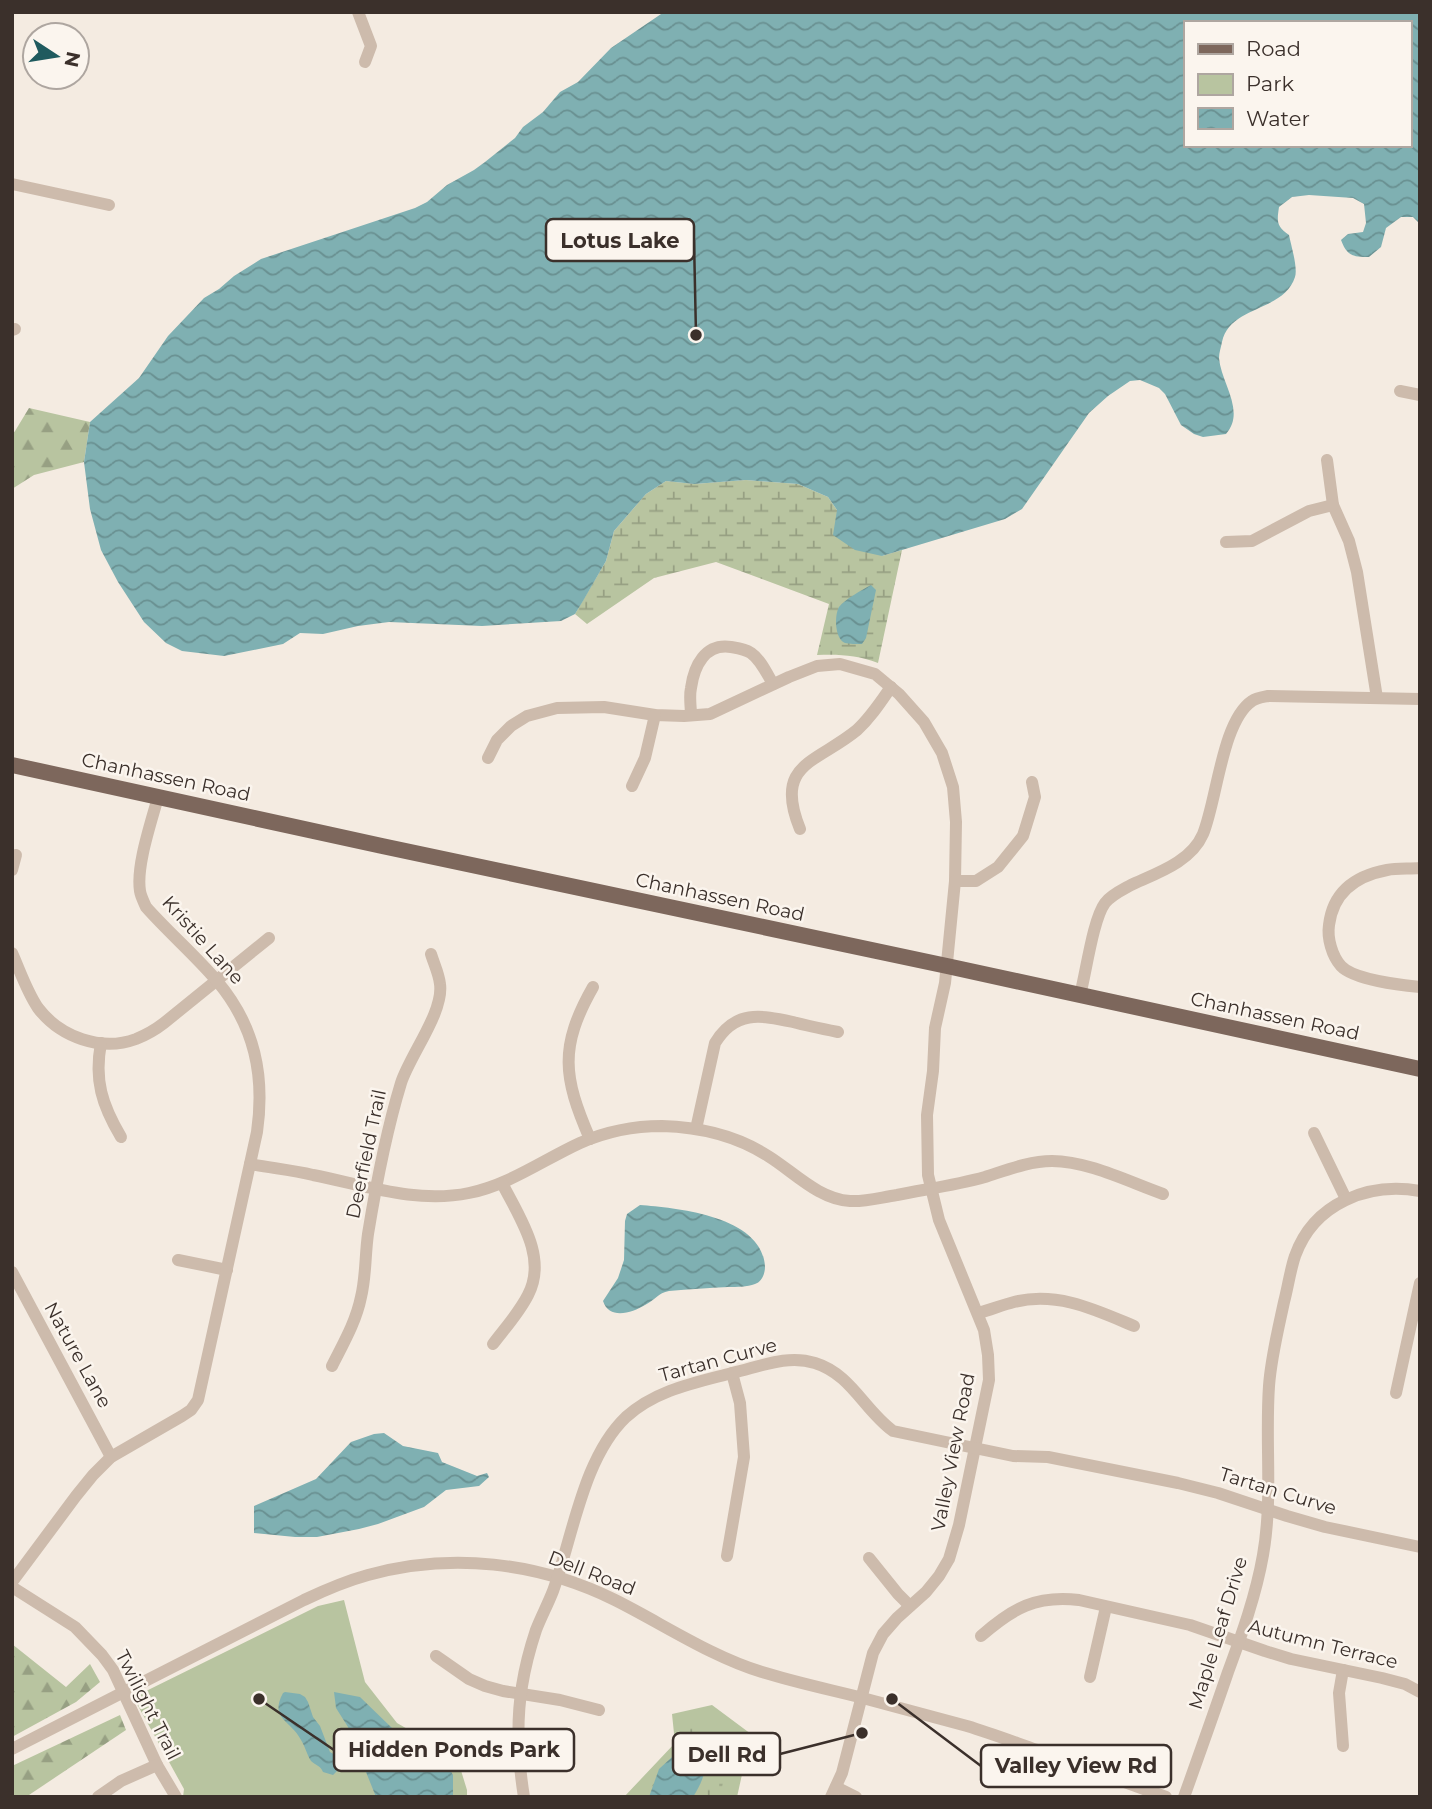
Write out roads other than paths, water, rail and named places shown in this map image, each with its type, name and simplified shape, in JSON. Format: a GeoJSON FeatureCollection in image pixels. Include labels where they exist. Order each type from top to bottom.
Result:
{"type":"FeatureCollection","features":[{"type":"Feature","properties":{"kind":"main road","name":"Chanhassen Road"},"geometry":{"type":"LineString","coordinates":[[12,765],[1420,1069]]}},
{"type":"Feature","properties":{"kind":"street"},"geometry":{"type":"LineString","coordinates":[[358,12],[371,46],[365,62]]}},
{"type":"Feature","properties":{"kind":"street"},"geometry":{"type":"LineString","coordinates":[[12,184],[109,205]]}},
{"type":"Feature","properties":{"kind":"street"},"geometry":{"type":"LineString","coordinates":[[1400,391],[1420,395]]}},
{"type":"Feature","properties":{"kind":"street"},"geometry":{"type":"LineString","coordinates":[[1327,460],[1333,505],[1349,541],[1357,572],[1377,698]]}},
{"type":"Feature","properties":{"kind":"street"},"geometry":{"type":"LineString","coordinates":[[1226,542],[1252,541],[1309,511],[1333,505]]}},
{"type":"Feature","properties":{"kind":"street"},"geometry":{"type":"LineString","coordinates":[[691,716],[690,691],[700,661],[706,653],[721,645],[751,653],[774,684]]}},
{"type":"Feature","properties":{"kind":"street","name":"Valley View Road"},"geometry":{"type":"LineString","coordinates":[[488,758],[497,740],[511,726],[527,716],[557,708],[604,707],[655,715],[710,714],[817,666],[840,663],[875,674],[899,694],[924,722],[942,753],[953,786],[956,822],[955,881],[947,966],[935,1028],[927,1115],[928,1175],[939,1220],[984,1330],[989,1380],[959,1525],[949,1559],[926,1592],[883,1634],[873,1653],[842,1773],[834,1792]]}},
{"type":"Feature","properties":{"kind":"street"},"geometry":{"type":"LineString","coordinates":[[800,829],[794,815],[791,794],[797,774],[804,764],[837,744],[873,715],[891,687]]}},
{"type":"Feature","properties":{"kind":"street"},"geometry":{"type":"LineString","coordinates":[[1080,995],[1101,909],[1123,889],[1178,863],[1191,853],[1203,835],[1235,722],[1253,700],[1268,696],[1420,699]]}},
{"type":"Feature","properties":{"kind":"street"},"geometry":{"type":"LineString","coordinates":[[632,786],[645,758],[655,715]]}},
{"type":"Feature","properties":{"kind":"street"},"geometry":{"type":"LineString","coordinates":[[955,881],[976,881],[998,867],[1023,836],[1035,797],[1032,782]]}},
{"type":"Feature","properties":{"kind":"street","name":"Kristie Lane"},"geometry":{"type":"LineString","coordinates":[[12,1582],[76,1496],[111,1457],[182,1416],[191,1410],[198,1400],[250,1164],[260,1107],[260,1082],[256,1056],[248,1033],[237,1009],[217,981],[156,919],[146,907],[140,893],[141,863],[158,797]]}},
{"type":"Feature","properties":{"kind":"street"},"geometry":{"type":"LineString","coordinates":[[12,870],[16,855]]}},
{"type":"Feature","properties":{"kind":"street"},"geometry":{"type":"LineString","coordinates":[[1420,868],[1387,869],[1357,879],[1341,892],[1330,912],[1328,931],[1332,950],[1342,966],[1351,972],[1396,984],[1420,987]]}},
{"type":"Feature","properties":{"kind":"street"},"geometry":{"type":"LineString","coordinates":[[12,953],[33,999],[49,1021],[80,1039],[115,1043],[149,1034],[269,938]]}},
{"type":"Feature","properties":{"kind":"street","name":"Deerfield Trail"},"geometry":{"type":"LineString","coordinates":[[332,1366],[348,1334],[361,1297],[376,1189],[402,1080],[435,1013],[439,999],[440,986],[431,954]]}},
{"type":"Feature","properties":{"kind":"street"},"geometry":{"type":"LineString","coordinates":[[590,1139],[571,1090],[568,1068],[574,1024],[593,987]]}},
{"type":"Feature","properties":{"kind":"street"},"geometry":{"type":"LineString","coordinates":[[696,1129],[715,1043],[731,1024],[743,1018],[769,1017],[838,1032]]}},
{"type":"Feature","properties":{"kind":"street"},"geometry":{"type":"LineString","coordinates":[[102,1043],[98,1071],[100,1089],[104,1106],[121,1137]]}},
{"type":"Feature","properties":{"kind":"street"},"geometry":{"type":"LineString","coordinates":[[250,1164],[425,1197],[447,1196],[470,1193],[502,1183],[590,1139],[627,1128],[659,1126],[696,1129],[738,1141],[764,1153],[810,1186],[836,1199],[865,1200],[973,1180],[1033,1162],[1053,1161],[1093,1168],[1163,1194]]}},
{"type":"Feature","properties":{"kind":"street"},"geometry":{"type":"LineString","coordinates":[[1314,1133],[1346,1199]]}},
{"type":"Feature","properties":{"kind":"street"},"geometry":{"type":"LineString","coordinates":[[493,1344],[530,1293],[536,1262],[530,1238],[502,1183]]}},
{"type":"Feature","properties":{"kind":"street","name":"Maple Leaf Drive"},"geometry":{"type":"LineString","coordinates":[[1184,1797],[1239,1643],[1263,1557],[1268,1523],[1269,1387],[1296,1255],[1317,1220],[1346,1199],[1392,1188],[1420,1191]]}},
{"type":"Feature","properties":{"kind":"street"},"geometry":{"type":"LineString","coordinates":[[178,1260],[227,1270]]}},
{"type":"Feature","properties":{"kind":"street","name":"Nature Lane"},"geometry":{"type":"LineString","coordinates":[[12,1272],[111,1457]]}},
{"type":"Feature","properties":{"kind":"street"},"geometry":{"type":"LineString","coordinates":[[1396,1393],[1420,1283]]}},
{"type":"Feature","properties":{"kind":"street"},"geometry":{"type":"LineString","coordinates":[[978,1314],[1015,1301],[1054,1299],[1074,1303],[1134,1326]]}},
{"type":"Feature","properties":{"kind":"street","name":"Tartan Curve"},"geometry":{"type":"LineString","coordinates":[[524,1797],[519,1712],[528,1658],[553,1590],[590,1472],[612,1432],[627,1416],[664,1392],[685,1385],[776,1362],[812,1362],[829,1368],[844,1379],[881,1422],[893,1431],[1013,1456],[1065,1459],[1178,1483],[1325,1527],[1420,1547]]}},
{"type":"Feature","properties":{"kind":"street"},"geometry":{"type":"LineString","coordinates":[[727,1556],[744,1457],[740,1403],[732,1373]]}},
{"type":"Feature","properties":{"kind":"street"},"geometry":{"type":"LineString","coordinates":[[869,1558],[910,1606]]}},
{"type":"Feature","properties":{"kind":"street","name":"Dell Road"},"geometry":{"type":"LineString","coordinates":[[12,1749],[340,1584],[400,1567],[468,1562],[522,1568],[579,1584],[749,1668],[970,1727],[1166,1797]]}},
{"type":"Feature","properties":{"kind":"street","name":"Twilight Trail"},"geometry":{"type":"LineString","coordinates":[[12,1587],[60,1616],[90,1640],[113,1670],[157,1765],[176,1797]]}},
{"type":"Feature","properties":{"kind":"street","name":"Autumn Terrace"},"geometry":{"type":"LineString","coordinates":[[981,1636],[1009,1613],[1026,1605],[1061,1598],[1079,1600],[1190,1625],[1239,1643],[1405,1684],[1420,1692]]}},
{"type":"Feature","properties":{"kind":"street"},"geometry":{"type":"LineString","coordinates":[[1090,1676],[1106,1606]]}},
{"type":"Feature","properties":{"kind":"street"},"geometry":{"type":"LineString","coordinates":[[436,1656],[469,1679],[485,1686],[599,1710]]}},
{"type":"Feature","properties":{"kind":"street"},"geometry":{"type":"LineString","coordinates":[[1343,1670],[1339,1693],[1343,1746]]}},
{"type":"Feature","properties":{"kind":"street"},"geometry":{"type":"LineString","coordinates":[[98,1797],[121,1781],[157,1765]]}},
{"type":"Feature","properties":{"kind":"street"},"geometry":{"type":"LineString","coordinates":[[834,1792],[856,1797]]}},
{"type":"Feature","properties":{"kind":"water"},"geometry":{"type":"Polygon","coordinates":[[[664,12],[1420,12],[1420,224],[1413,217],[1401,217],[1386,228],[1381,247],[1369,257],[1355,256],[1348,252],[1341,240],[1348,234],[1363,232],[1366,223],[1364,204],[1353,198],[1309,195],[1292,197],[1279,207],[1278,220],[1289,235],[1295,262],[1295,277],[1280,297],[1235,321],[1222,342],[1219,358],[1234,416],[1226,434],[1203,437],[1194,434],[1181,425],[1159,388],[1140,380],[1130,381],[1089,413],[1022,509],[1005,519],[882,556],[855,550],[833,535],[837,510],[828,497],[798,484],[746,480],[694,484],[666,481],[646,494],[614,531],[606,561],[583,601],[575,614],[561,621],[482,626],[389,622],[323,634],[300,633],[283,644],[224,656],[182,651],[166,643],[144,622],[101,550],[90,509],[84,462],[90,422],[139,378],[168,336],[204,298],[234,276],[261,259],[427,202],[515,138],[560,92],[578,82],[611,48],[664,12]]]}},
{"type":"Feature","properties":{"kind":"water"},"geometry":{"type":"Polygon","coordinates":[[[871,585],[876,590],[866,638],[862,644],[845,643],[839,637],[836,627],[839,607],[871,585]]]}},
{"type":"Feature","properties":{"kind":"water"},"geometry":{"type":"Polygon","coordinates":[[[640,1205],[695,1212],[734,1226],[750,1236],[761,1250],[764,1274],[757,1283],[745,1286],[669,1291],[634,1310],[621,1313],[610,1311],[603,1301],[618,1278],[624,1260],[625,1221],[627,1214],[640,1205]]]}},
{"type":"Feature","properties":{"kind":"water"},"geometry":{"type":"Polygon","coordinates":[[[384,1433],[403,1446],[438,1453],[442,1462],[477,1476],[487,1473],[489,1477],[479,1486],[446,1490],[424,1507],[359,1529],[317,1537],[254,1533],[254,1506],[316,1479],[351,1442],[384,1433]]]}},
{"type":"Feature","properties":{"kind":"water"},"geometry":{"type":"Polygon","coordinates":[[[285,1692],[300,1694],[308,1702],[330,1752],[335,1755],[339,1769],[333,1775],[323,1772],[311,1761],[297,1733],[280,1714],[279,1702],[285,1692]]]}},
{"type":"Feature","properties":{"kind":"water"},"geometry":{"type":"Polygon","coordinates":[[[334,1692],[360,1697],[393,1729],[446,1763],[453,1775],[453,1797],[376,1797],[348,1727],[336,1708],[334,1692]]]}},
{"type":"Feature","properties":{"kind":"water"},"geometry":{"type":"Polygon","coordinates":[[[683,1747],[705,1754],[703,1777],[693,1797],[649,1797],[659,1769],[683,1747]]]}},
{"type":"Feature","properties":{"kind":"place","name":"Lotus Lake"},"geometry":{"type":"Point","coordinates":[696,335]}},
{"type":"Feature","properties":{"kind":"place","name":"Hidden Ponds Park"},"geometry":{"type":"Point","coordinates":[259,1699]}},
{"type":"Feature","properties":{"kind":"place","name":"Valley View Rd"},"geometry":{"type":"Point","coordinates":[892,1699]}},
{"type":"Feature","properties":{"kind":"place","name":"Dell Rd"},"geometry":{"type":"Point","coordinates":[862,1733]}}]}
